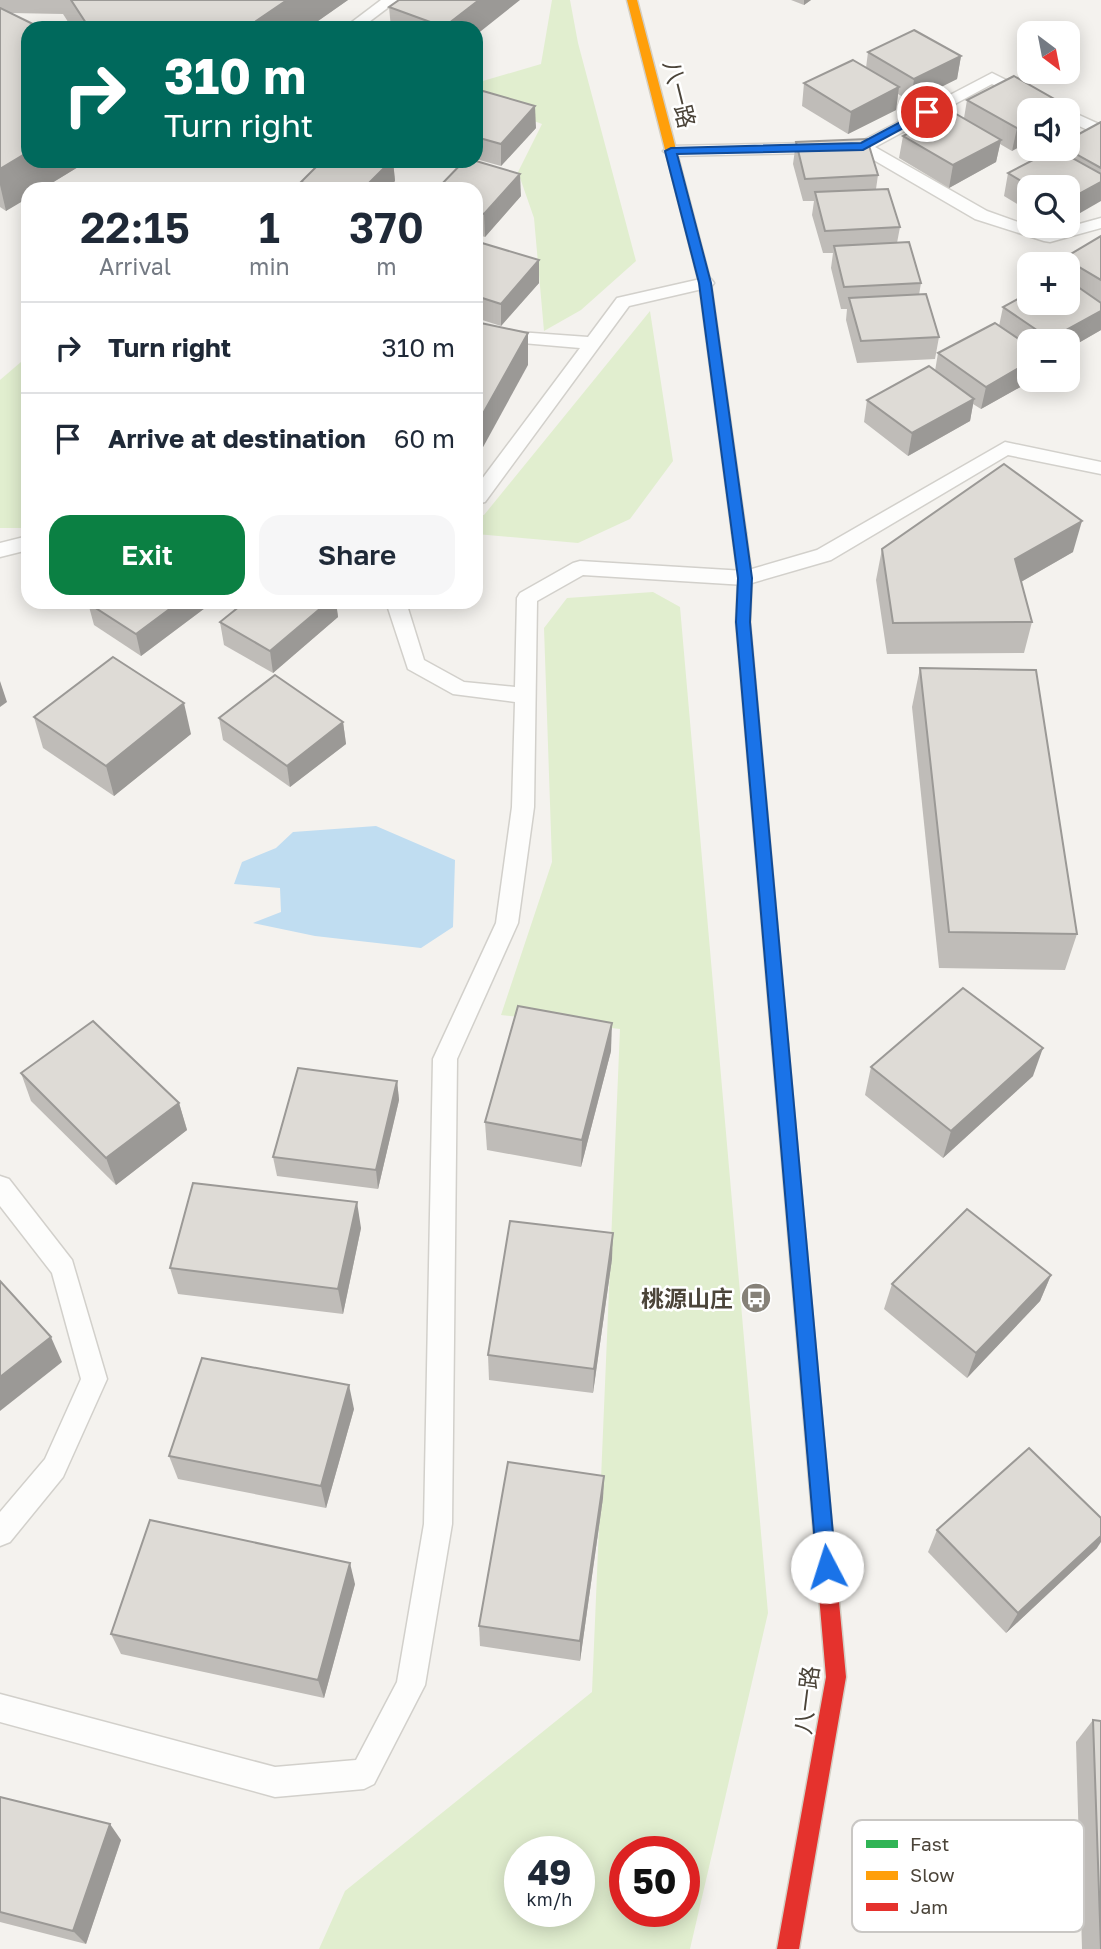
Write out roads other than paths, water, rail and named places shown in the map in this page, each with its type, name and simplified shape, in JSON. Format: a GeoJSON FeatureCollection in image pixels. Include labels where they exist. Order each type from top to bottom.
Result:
{"type":"FeatureCollection","features":[{"type":"Feature","properties":{"kind":"main road","name":"八一路"},"geometry":{"type":"LineString","coordinates":[[632,0],[705,283],[745,578],[743,622],[836,1677],[788,1949]]}},
{"type":"Feature","properties":{"kind":"lane"},"geometry":{"type":"LineString","coordinates":[[361,21],[391,0]]}},
{"type":"Feature","properties":{"kind":"lane"},"geometry":{"type":"LineString","coordinates":[[671,151],[863,147],[992,78],[1033,98]]}},
{"type":"Feature","properties":{"kind":"lane"},"geometry":{"type":"LineString","coordinates":[[1080,121],[1101,131]]}},
{"type":"Feature","properties":{"kind":"lane"},"geometry":{"type":"LineString","coordinates":[[863,147],[981,215],[1050,237],[1101,223]]}},
{"type":"Feature","properties":{"kind":"lane"},"geometry":{"type":"LineString","coordinates":[[483,491],[623,302],[705,283]]}},
{"type":"Feature","properties":{"kind":"lane"},"geometry":{"type":"LineString","coordinates":[[483,335],[592,343]]}},
{"type":"Feature","properties":{"kind":"lane"},"geometry":{"type":"LineString","coordinates":[[0,1708],[275,1782],[364,1774],[411,1685],[438,1524],[445,1059],[507,923],[523,807],[527,598],[580,568],[745,578],[824,555],[1005,448],[1101,468]]}},
{"type":"Feature","properties":{"kind":"lane"},"geometry":{"type":"LineString","coordinates":[[0,550],[21,545]]}},
{"type":"Feature","properties":{"kind":"lane"},"geometry":{"type":"LineString","coordinates":[[398,609],[415,664],[460,689],[524,696]]}},
{"type":"Feature","properties":{"kind":"lane"},"geometry":{"type":"LineString","coordinates":[[0,1187],[63,1268],[94,1379],[54,1468],[0,1533]]}},
{"type":"Feature","properties":{"kind":"water"},"geometry":{"type":"Polygon","coordinates":[[[376,826],[455,860],[453,927],[421,948],[315,936],[253,923],[281,912],[280,888],[234,884],[242,862],[276,848],[293,832],[376,826]]]}},
{"type":"Feature","properties":{"kind":"place","name":"桃源山庄"},"geometry":{"type":"Point","coordinates":[756,1298]}}]}
